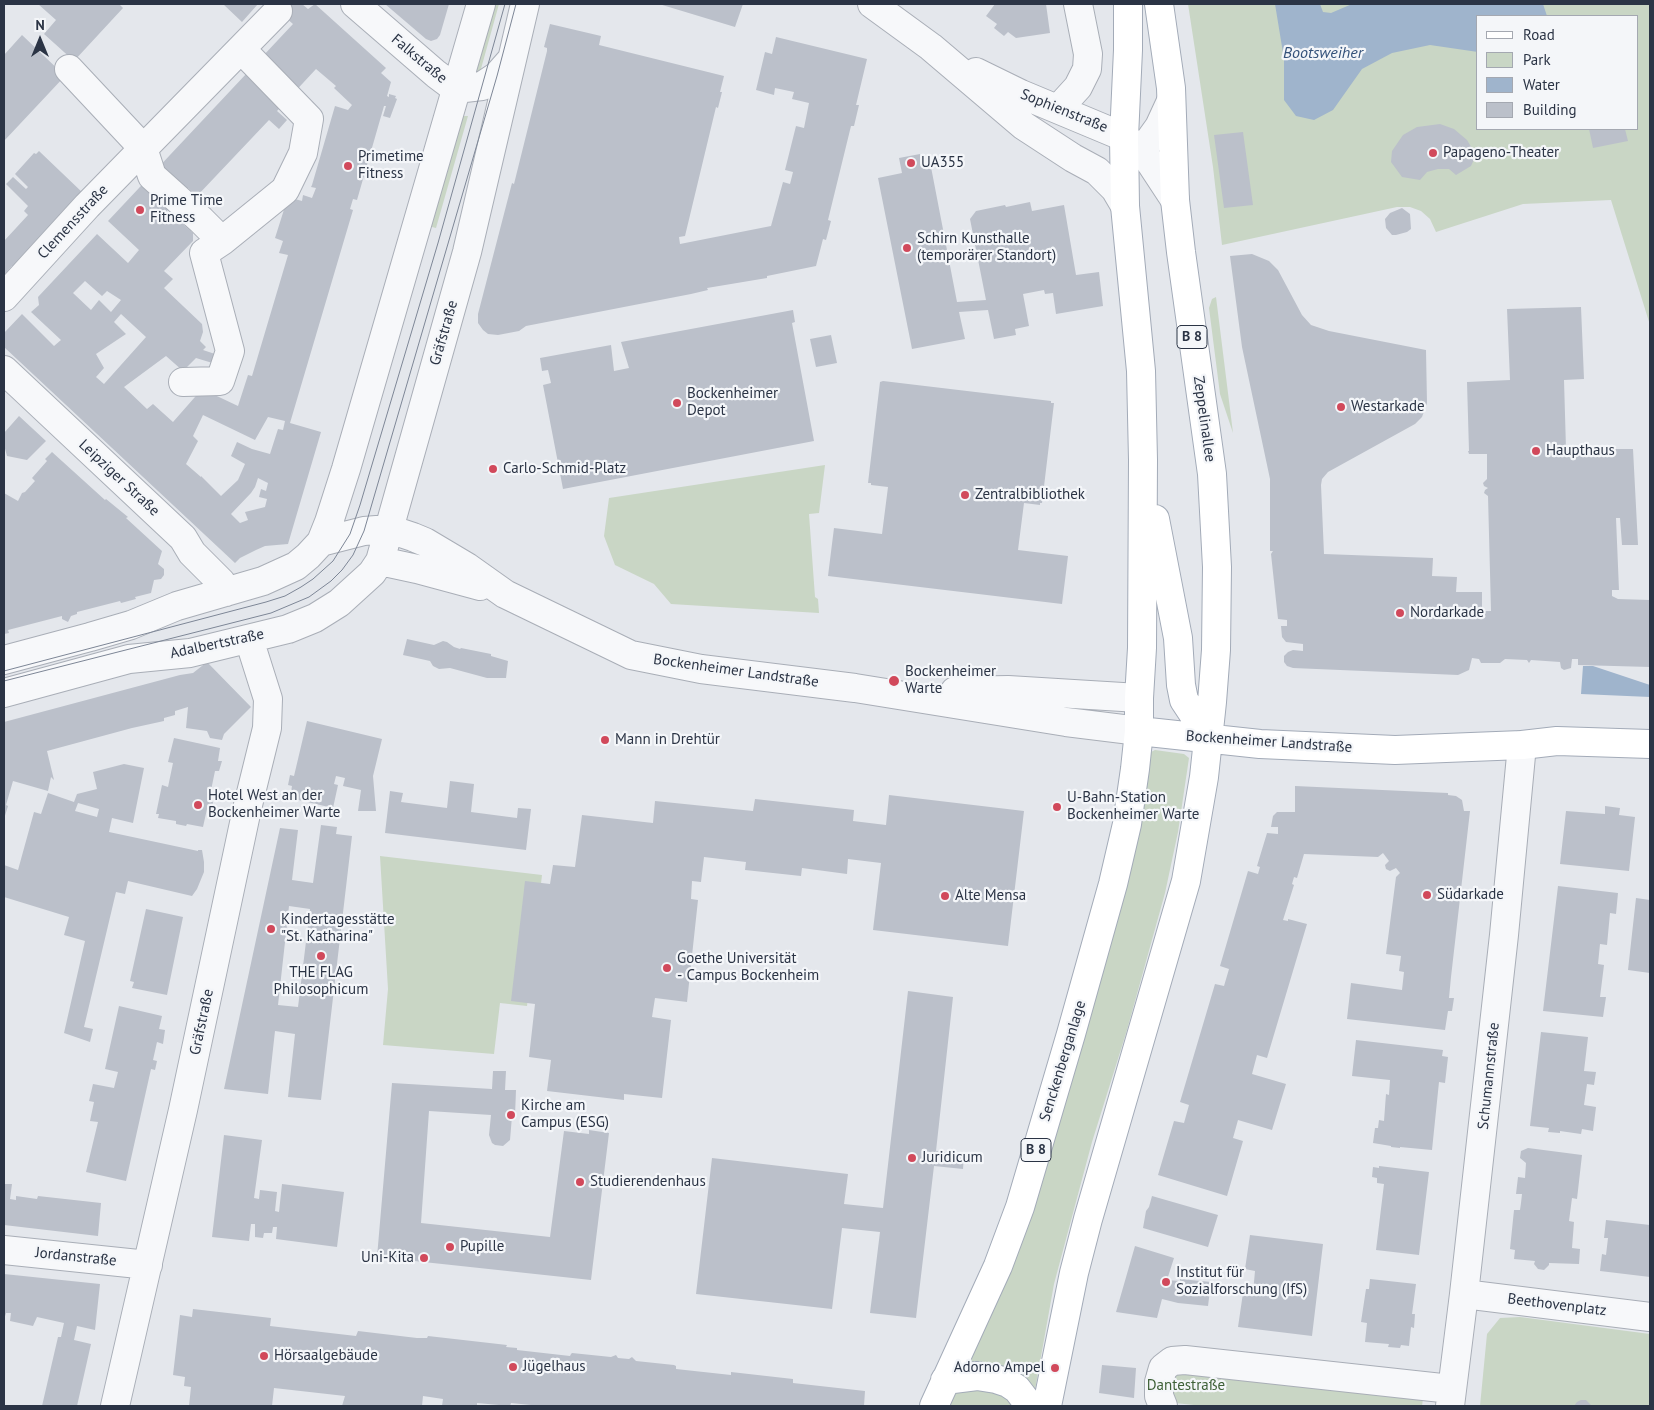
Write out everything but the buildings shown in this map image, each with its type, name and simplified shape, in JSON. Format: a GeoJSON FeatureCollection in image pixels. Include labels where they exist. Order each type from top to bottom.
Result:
{"type":"FeatureCollection","features":[{"type":"Feature","properties":{"kind":"main road","name":"B 8"},"geometry":{"type":"LineString","coordinates":[[1128,4],[1130,148],[1125,206],[1142,371],[1142,648],[1139,731]]}},
{"type":"Feature","properties":{"kind":"main road","name":"Zeppelinallee"},"geometry":{"type":"LineString","coordinates":[[1159,4],[1169,71],[1175,200],[1184,283],[1212,474],[1217,594],[1216,650],[1209,738]]}},
{"type":"Feature","properties":{"kind":"main road"},"geometry":{"type":"LineString","coordinates":[[1143,460],[1178,638],[1181,685],[1184,700],[1209,738]]}},
{"type":"Feature","properties":{"kind":"main road","name":"Bockenheimer Landstraße"},"geometry":{"type":"LineString","coordinates":[[1139,731],[1260,744],[1395,750],[1522,745],[1557,741],[1650,744]]}},
{"type":"Feature","properties":{"kind":"main road","name":"Senckenberganlage"},"geometry":{"type":"LineString","coordinates":[[934,1406],[998,1266],[1020,1208],[1113,884],[1127,824],[1136,769],[1139,731]]}},
{"type":"Feature","properties":{"kind":"main road","name":"B 8"},"geometry":{"type":"LineString","coordinates":[[1047,1406],[1070,1290],[1083,1237],[1186,882],[1209,738]]}},
{"type":"Feature","properties":{"kind":"main road"},"geometry":{"type":"LineString","coordinates":[[945,1380],[978,1376],[996,1379],[1008,1383],[1017,1389],[1030,1406]]}},
{"type":"Feature","properties":{"kind":"street","name":"Falkstraße"},"geometry":{"type":"LineString","coordinates":[[355,4],[456,89],[482,86],[497,76],[512,59]]}},
{"type":"Feature","properties":{"kind":"street"},"geometry":{"type":"LineString","coordinates":[[4,660],[131,625],[177,606],[263,581],[296,566],[321,542],[346,469],[481,4]]}},
{"type":"Feature","properties":{"kind":"street","name":"Gräfstraße"},"geometry":{"type":"LineString","coordinates":[[380,562],[467,252],[525,4]]}},
{"type":"Feature","properties":{"kind":"street","name":"Sophienstraße"},"geometry":{"type":"LineString","coordinates":[[872,4],[931,47],[1024,126],[1073,158],[1088,165],[1107,180],[1125,206]]}},
{"type":"Feature","properties":{"kind":"street"},"geometry":{"type":"LineString","coordinates":[[1058,109],[1078,87],[1087,69],[1088,54],[1078,4]]}},
{"type":"Feature","properties":{"kind":"street","name":"Clemensstraße"},"geometry":{"type":"LineString","coordinates":[[4,297],[143,148],[278,11]]}},
{"type":"Feature","properties":{"kind":"street","name":"Sophienstraße"},"geometry":{"type":"LineString","coordinates":[[931,47],[989,79],[1058,109],[1130,148],[1152,164],[1175,200]]}},
{"type":"Feature","properties":{"kind":"street"},"geometry":{"type":"LineString","coordinates":[[183,382],[220,381],[230,351],[204,253],[222,241],[285,190],[303,152],[309,119],[241,50]]}},
{"type":"Feature","properties":{"kind":"street"},"geometry":{"type":"LineString","coordinates":[[69,68],[143,148],[152,176],[202,220],[222,241]]}},
{"type":"Feature","properties":{"kind":"street","name":"Zeppelinallee"},"geometry":{"type":"LineString","coordinates":[[1130,148],[1149,141],[1159,127],[1171,101]]}},
{"type":"Feature","properties":{"kind":"street"},"geometry":{"type":"LineString","coordinates":[[1088,165],[1106,164],[1130,148]]}},
{"type":"Feature","properties":{"kind":"street","name":"Leipziger Straße"},"geometry":{"type":"LineString","coordinates":[[4,370],[182,538],[192,553],[221,582],[226,592]]}},
{"type":"Feature","properties":{"kind":"street"},"geometry":{"type":"LineString","coordinates":[[346,469],[344,483],[346,508],[356,533],[380,562]]}},
{"type":"Feature","properties":{"kind":"street","name":"Bockenheimer Landstraße"},"geometry":{"type":"LineString","coordinates":[[321,542],[356,533],[389,529],[425,542],[467,567],[505,594],[630,655],[701,669],[891,693],[1066,722],[1139,731]]}},
{"type":"Feature","properties":{"kind":"street","name":"Bockenheimer Landstraße"},"geometry":{"type":"LineString","coordinates":[[380,562],[417,569],[505,594]]}},
{"type":"Feature","properties":{"kind":"street","name":"Adalbertstraße"},"geometry":{"type":"LineString","coordinates":[[4,693],[130,659],[190,653],[288,629],[315,618],[339,603],[365,581],[380,562]]}},
{"type":"Feature","properties":{"kind":"street","name":"Gräfstraße"},"geometry":{"type":"LineString","coordinates":[[115,1406],[184,1110],[247,809],[267,728],[268,699],[248,639]]}},
{"type":"Feature","properties":{"kind":"street","name":"Bockenheimer Landstraße"},"geometry":{"type":"LineString","coordinates":[[891,693],[1008,690],[1139,698]]}},
{"type":"Feature","properties":{"kind":"street","name":"Schumannstraße"},"geometry":{"type":"LineString","coordinates":[[1451,1398],[1503,945],[1522,745]]}},
{"type":"Feature","properties":{"kind":"street","name":"Jordanstraße"},"geometry":{"type":"LineString","coordinates":[[4,1250],[148,1265]]}},
{"type":"Feature","properties":{"kind":"street","name":"Beethovenplatz"},"geometry":{"type":"LineString","coordinates":[[1464,1294],[1650,1317]]}},
{"type":"Feature","properties":{"kind":"street"},"geometry":{"type":"LineString","coordinates":[[1163,1406],[1159,1396],[1159,1382],[1163,1368],[1172,1361],[1185,1360],[1451,1398]]}},
{"type":"Feature","properties":{"kind":"green space"},"geometry":{"type":"Polygon","coordinates":[[[492,4],[499,4],[479,76],[471,76],[492,4]]]}},
{"type":"Feature","properties":{"kind":"green space"},"geometry":{"type":"Polygon","coordinates":[[[1188,4],[1650,4],[1650,325],[1611,200],[1523,204],[1436,232],[1430,219],[1421,211],[1410,207],[1397,207],[1222,245],[1213,167],[1188,4]]]}},
{"type":"Feature","properties":{"kind":"green space"},"geometry":{"type":"Polygon","coordinates":[[[468,116],[436,228],[428,226],[460,117],[468,116]]]}},
{"type":"Feature","properties":{"kind":"green space"},"geometry":{"type":"Polygon","coordinates":[[[1216,297],[1233,433],[1220,394],[1209,308],[1212,299],[1216,297]]]}},
{"type":"Feature","properties":{"kind":"green space"},"geometry":{"type":"Polygon","coordinates":[[[825,465],[819,513],[809,514],[815,597],[818,599],[819,613],[671,604],[654,584],[615,565],[604,536],[609,498],[825,465]]]}},
{"type":"Feature","properties":{"kind":"green space"},"geometry":{"type":"Polygon","coordinates":[[[1155,750],[1184,754],[1189,758],[1178,832],[1165,893],[1127,1030],[1092,1142],[1054,1284],[1035,1390],[963,1368],[1149,753],[1155,750]]]}},
{"type":"Feature","properties":{"kind":"green space"},"geometry":{"type":"Polygon","coordinates":[[[380,856],[542,875],[527,1006],[500,1003],[494,1054],[383,1045],[388,989],[380,856]]]}},
{"type":"Feature","properties":{"kind":"green space"},"geometry":{"type":"Polygon","coordinates":[[[1520,1317],[1650,1334],[1650,1406],[1480,1406],[1487,1334],[1500,1318],[1520,1317]]]}},
{"type":"Feature","properties":{"kind":"green space","name":"Dantestraße"},"geometry":{"type":"Polygon","coordinates":[[[1175,1368],[1423,1399],[1422,1406],[1203,1406],[1175,1403],[1166,1397],[1175,1368]]]}},
{"type":"Feature","properties":{"kind":"green space"},"geometry":{"type":"Polygon","coordinates":[[[968,1386],[1006,1394],[1020,1406],[946,1406],[955,1393],[968,1386]]]}},
{"type":"Feature","properties":{"kind":"water","name":"Bootsweiher"},"geometry":{"type":"Polygon","coordinates":[[[1275,4],[1320,4],[1323,12],[1331,13],[1352,4],[1543,4],[1547,15],[1476,15],[1476,52],[1430,45],[1392,53],[1362,69],[1333,110],[1314,120],[1296,116],[1284,100],[1284,59],[1275,4]]]}},
{"type":"Feature","properties":{"kind":"water"},"geometry":{"type":"Polygon","coordinates":[[[1583,666],[1593,666],[1650,685],[1650,697],[1581,694],[1583,666]]]}},
{"type":"Feature","properties":{"kind":"tram line"},"geometry":{"type":"LineString","coordinates":[[4,671],[285,596],[313,579],[333,561],[350,534],[360,505],[438,243],[505,4]]}},
{"type":"Feature","properties":{"kind":"tram line"},"geometry":{"type":"LineString","coordinates":[[4,681],[271,613],[309,597],[331,581],[342,570],[353,555],[364,531],[497,76],[516,4]]}},
{"type":"Feature","properties":{"kind":"place","name":"Papageno-Theater"},"geometry":{"type":"Point","coordinates":[1433,153]}},
{"type":"Feature","properties":{"kind":"place","name":"UA355"},"geometry":{"type":"Point","coordinates":[911,163]}},
{"type":"Feature","properties":{"kind":"place","name":"Primetime Fitness"},"geometry":{"type":"Point","coordinates":[348,166]}},
{"type":"Feature","properties":{"kind":"place","name":"Prime Time Fitness"},"geometry":{"type":"Point","coordinates":[140,210]}},
{"type":"Feature","properties":{"kind":"place","name":"Schirn Kunsthalle (temporärer Standort)"},"geometry":{"type":"Point","coordinates":[907,248]}},
{"type":"Feature","properties":{"kind":"place","name":"Bockenheimer Depot"},"geometry":{"type":"Point","coordinates":[677,403]}},
{"type":"Feature","properties":{"kind":"place","name":"Westarkade"},"geometry":{"type":"Point","coordinates":[1341,407]}},
{"type":"Feature","properties":{"kind":"place","name":"Haupthaus"},"geometry":{"type":"Point","coordinates":[1536,451]}},
{"type":"Feature","properties":{"kind":"place","name":"Carlo-Schmid-Platz"},"geometry":{"type":"Point","coordinates":[493,469]}},
{"type":"Feature","properties":{"kind":"place","name":"Zentralbibliothek"},"geometry":{"type":"Point","coordinates":[965,495]}},
{"type":"Feature","properties":{"kind":"place","name":"Nordarkade"},"geometry":{"type":"Point","coordinates":[1400,613]}},
{"type":"Feature","properties":{"kind":"place","name":"Bockenheimer Warte"},"geometry":{"type":"Point","coordinates":[894,681]}},
{"type":"Feature","properties":{"kind":"place","name":"Mann in Drehtür"},"geometry":{"type":"Point","coordinates":[605,740]}},
{"type":"Feature","properties":{"kind":"place","name":"Hotel West an der Bockenheimer Warte"},"geometry":{"type":"Point","coordinates":[198,805]}},
{"type":"Feature","properties":{"kind":"place","name":"U-Bahn-Station Bockenheimer Warte"},"geometry":{"type":"Point","coordinates":[1057,807]}},
{"type":"Feature","properties":{"kind":"place","name":"Südarkade"},"geometry":{"type":"Point","coordinates":[1427,895]}},
{"type":"Feature","properties":{"kind":"place","name":"Alte Mensa"},"geometry":{"type":"Point","coordinates":[945,896]}},
{"type":"Feature","properties":{"kind":"place","name":"Kindertagesstätte \"St. Katharina\""},"geometry":{"type":"Point","coordinates":[271,929]}},
{"type":"Feature","properties":{"kind":"place","name":"THE FLAG Philosophicum"},"geometry":{"type":"Point","coordinates":[321,956]}},
{"type":"Feature","properties":{"kind":"place","name":"Goethe Universität - Campus Bockenheim"},"geometry":{"type":"Point","coordinates":[667,968]}},
{"type":"Feature","properties":{"kind":"place","name":"Kirche am Campus (ESG)"},"geometry":{"type":"Point","coordinates":[511,1115]}},
{"type":"Feature","properties":{"kind":"place","name":"Juridicum"},"geometry":{"type":"Point","coordinates":[912,1158]}},
{"type":"Feature","properties":{"kind":"place","name":"Studierendenhaus"},"geometry":{"type":"Point","coordinates":[580,1182]}},
{"type":"Feature","properties":{"kind":"place","name":"Pupille"},"geometry":{"type":"Point","coordinates":[450,1247]}},
{"type":"Feature","properties":{"kind":"place","name":"Uni-Kita"},"geometry":{"type":"Point","coordinates":[424,1258]}},
{"type":"Feature","properties":{"kind":"place","name":"Institut für Sozialforschung (IfS)"},"geometry":{"type":"Point","coordinates":[1166,1282]}},
{"type":"Feature","properties":{"kind":"place","name":"Hörsaalgebäude"},"geometry":{"type":"Point","coordinates":[264,1356]}},
{"type":"Feature","properties":{"kind":"place","name":"Jügelhaus"},"geometry":{"type":"Point","coordinates":[513,1367]}},
{"type":"Feature","properties":{"kind":"place","name":"Adorno Ampel"},"geometry":{"type":"Point","coordinates":[1055,1368]}}]}
